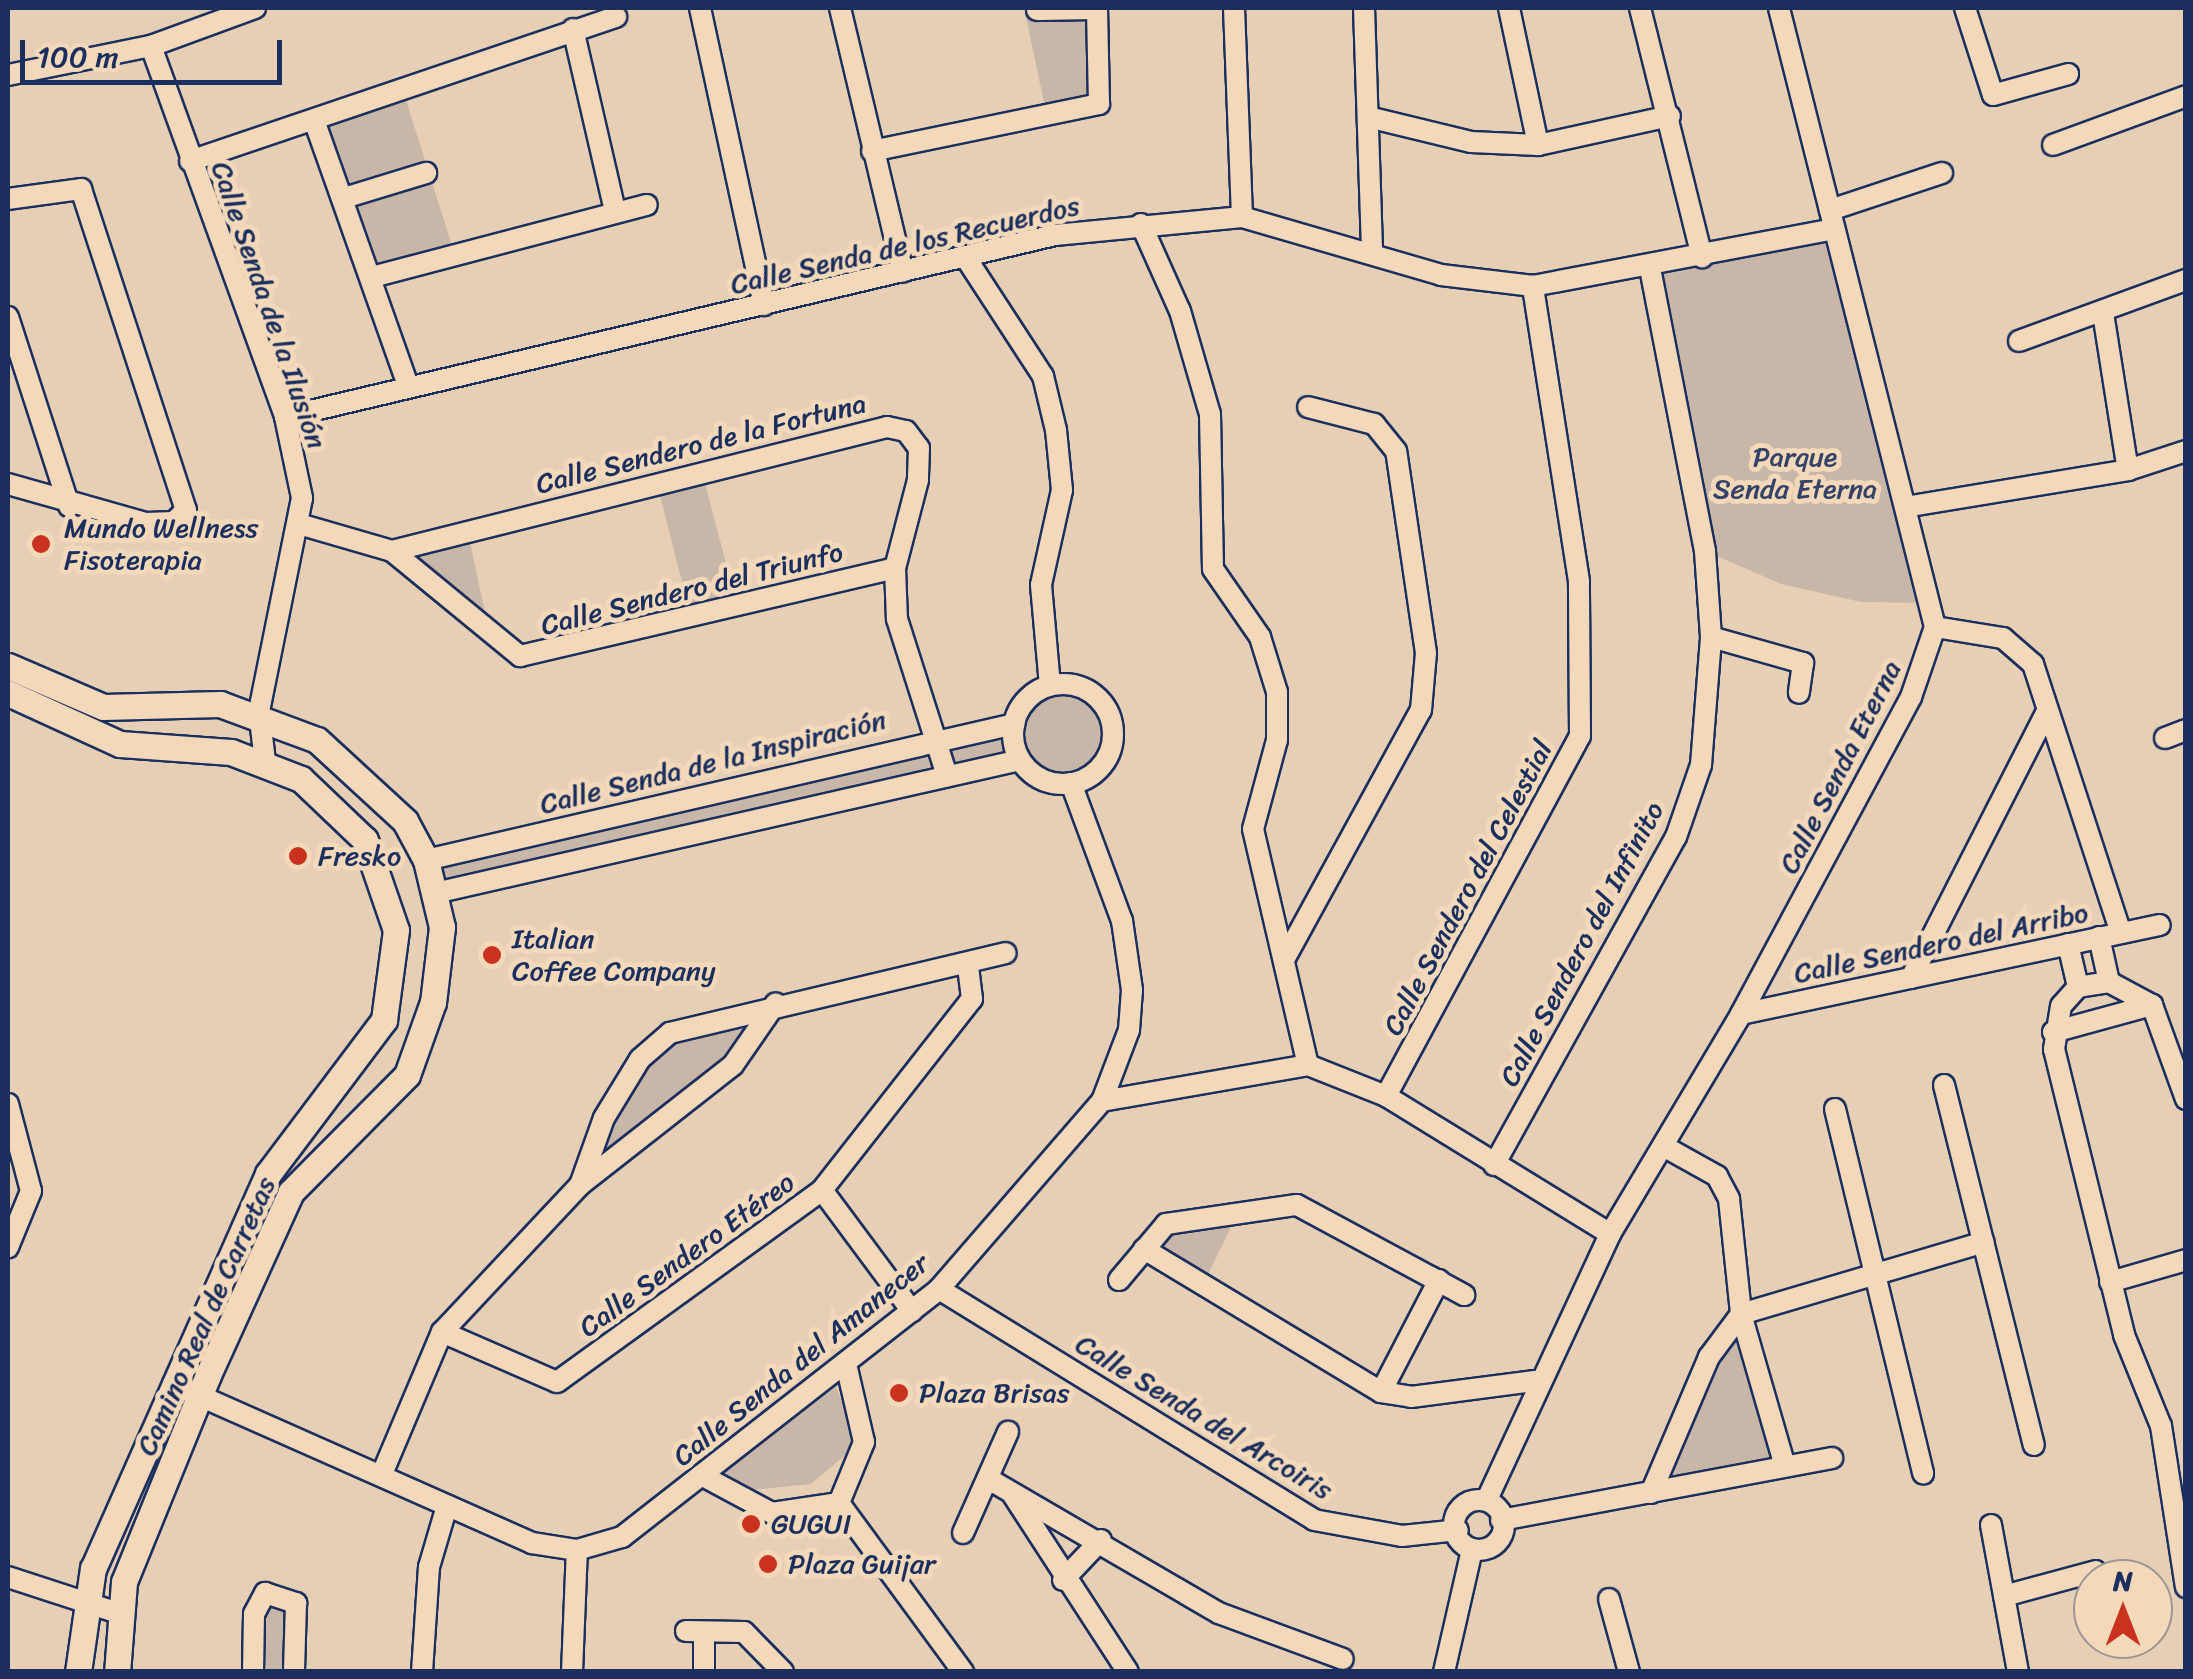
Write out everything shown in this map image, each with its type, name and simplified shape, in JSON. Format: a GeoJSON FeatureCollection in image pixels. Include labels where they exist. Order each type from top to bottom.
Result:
{"type":"FeatureCollection","features":[{"type":"Feature","properties":{"kind":"street"},"geometry":{"type":"LineString","coordinates":[[8,74],[151,46],[255,8]]}},
{"type":"Feature","properties":{"kind":"street"},"geometry":{"type":"LineString","coordinates":[[700,8],[764,304]]}},
{"type":"Feature","properties":{"kind":"street"},"geometry":{"type":"LineString","coordinates":[[840,8],[903,272]]}},
{"type":"Feature","properties":{"kind":"street"},"geometry":{"type":"LineString","coordinates":[[872,151],[1099,104],[1097,8],[1037,10]]}},
{"type":"Feature","properties":{"kind":"street"},"geometry":{"type":"LineString","coordinates":[[1234,8],[1242,217]]}},
{"type":"Feature","properties":{"kind":"street"},"geometry":{"type":"LineString","coordinates":[[1364,8],[1372,253]]}},
{"type":"Feature","properties":{"kind":"street"},"geometry":{"type":"LineString","coordinates":[[1509,8],[1538,146]]}},
{"type":"Feature","properties":{"kind":"street"},"geometry":{"type":"LineString","coordinates":[[1640,8],[1670,116],[1702,257]]}},
{"type":"Feature","properties":{"kind":"street"},"geometry":{"type":"LineString","coordinates":[[1779,8],[1910,506],[1935,627]]}},
{"type":"Feature","properties":{"kind":"street"},"geometry":{"type":"LineString","coordinates":[[1965,8],[1992,95],[2068,74]]}},
{"type":"Feature","properties":{"kind":"street"},"geometry":{"type":"LineString","coordinates":[[190,161],[616,16]]}},
{"type":"Feature","properties":{"kind":"street"},"geometry":{"type":"LineString","coordinates":[[572,29],[615,211]]}},
{"type":"Feature","properties":{"kind":"street","name":"Calle Senda de la Ilusión"},"geometry":{"type":"LineString","coordinates":[[151,46],[285,418],[302,525],[259,711],[266,761]]}},
{"type":"Feature","properties":{"kind":"street"},"geometry":{"type":"LineString","coordinates":[[2053,145],[2186,96]]}},
{"type":"Feature","properties":{"kind":"street"},"geometry":{"type":"LineString","coordinates":[[1368,116],[1471,142],[1538,146],[1670,116]]}},
{"type":"Feature","properties":{"kind":"street"},"geometry":{"type":"LineString","coordinates":[[314,120],[408,386]]}},
{"type":"Feature","properties":{"kind":"street"},"geometry":{"type":"LineString","coordinates":[[344,198],[426,173]]}},
{"type":"Feature","properties":{"kind":"street","name":"Calle Senda de los Recuerdos"},"geometry":{"type":"LineString","coordinates":[[285,418],[903,272],[1142,224],[1242,217],[1442,275],[1533,286],[1702,257],[1832,219],[1942,173]]}},
{"type":"Feature","properties":{"kind":"street"},"geometry":{"type":"LineString","coordinates":[[8,199],[81,188],[186,510],[174,522],[146,524],[69,506],[8,484]]}},
{"type":"Feature","properties":{"kind":"street"},"geometry":{"type":"LineString","coordinates":[[372,277],[615,211],[647,206]]}},
{"type":"Feature","properties":{"kind":"street"},"geometry":{"type":"LineString","coordinates":[[1142,224],[1208,404],[1214,569],[1273,672],[1277,740],[1254,829],[1308,1065]]}},
{"type":"Feature","properties":{"kind":"street"},"geometry":{"type":"LineString","coordinates":[[966,258],[1043,376],[1056,430],[1062,490],[1041,585],[1050,686]]}},
{"type":"Feature","properties":{"kind":"street","name":"Calle Sendero del Infinito"},"geometry":{"type":"LineString","coordinates":[[1494,1165],[1676,837],[1700,765],[1711,637],[1705,550],[1650,268]]}},
{"type":"Feature","properties":{"kind":"street"},"geometry":{"type":"LineString","coordinates":[[2020,341],[2186,280]]}},
{"type":"Feature","properties":{"kind":"street","name":"Calle Sendero del Celestial"},"geometry":{"type":"LineString","coordinates":[[1386,1096],[1580,736],[1579,581],[1533,286]]}},
{"type":"Feature","properties":{"kind":"street"},"geometry":{"type":"LineString","coordinates":[[2103,313],[2128,470]]}},
{"type":"Feature","properties":{"kind":"street"},"geometry":{"type":"LineString","coordinates":[[8,318],[69,506]]}},
{"type":"Feature","properties":{"kind":"street"},"geometry":{"type":"LineString","coordinates":[[1285,958],[1420,710],[1426,654],[1396,451],[1374,424],[1308,406]]}},
{"type":"Feature","properties":{"kind":"street","name":"Calle Sendero de la Fortuna"},"geometry":{"type":"LineString","coordinates":[[392,550],[887,427],[918,448],[895,568],[908,666],[948,776]]}},
{"type":"Feature","properties":{"kind":"street"},"geometry":{"type":"LineString","coordinates":[[1910,506],[2128,470],[2186,451]]}},
{"type":"Feature","properties":{"kind":"street","name":"Calle Sendero del Triunfo"},"geometry":{"type":"LineString","coordinates":[[302,525],[392,550],[520,656],[895,568]]}},
{"type":"Feature","properties":{"kind":"street","name":"Calle Sendero del Arribo"},"geometry":{"type":"LineString","coordinates":[[1741,1014],[2121,933],[2048,712],[2020,648],[1935,627]]}},
{"type":"Feature","properties":{"kind":"street","name":"Calle Senda Eterna"},"geometry":{"type":"LineString","coordinates":[[1490,1495],[1535,1381],[1610,1234],[1741,1014],[1910,696],[1935,627]]}},
{"type":"Feature","properties":{"kind":"street"},"geometry":{"type":"LineString","coordinates":[[1711,637],[1804,663],[1798,693]]}},
{"type":"Feature","properties":{"kind":"street","name":"Camino Real de Carretas"},"geometry":{"type":"LineString","coordinates":[[8,666],[104,707],[259,711],[322,744],[382,794],[426,860],[442,932],[434,996],[415,1058],[383,1106],[291,1192],[200,1394],[124,1582],[117,1672]]}},
{"type":"Feature","properties":{"kind":"street"},"geometry":{"type":"LineString","coordinates":[[1050,686],[1089,691],[1110,718],[1110,752],[1072,784],[1043,781],[1020,760],[1014,724],[1028,698],[1050,686]]}},
{"type":"Feature","properties":{"kind":"street","name":"Camino Real de Carretas"},"geometry":{"type":"LineString","coordinates":[[8,692],[120,744],[266,761],[295,776],[354,824],[385,878],[396,930],[393,990],[367,1047],[268,1174],[93,1568],[83,1604],[78,1660]]}},
{"type":"Feature","properties":{"kind":"street"},"geometry":{"type":"LineString","coordinates":[[1911,978],[2048,712]]}},
{"type":"Feature","properties":{"kind":"street","name":"Calle Senda de la Inspiración"},"geometry":{"type":"LineString","coordinates":[[426,860],[936,737],[1014,724]]}},
{"type":"Feature","properties":{"kind":"street"},"geometry":{"type":"LineString","coordinates":[[2165,738],[2186,730]]}},
{"type":"Feature","properties":{"kind":"street"},"geometry":{"type":"LineString","coordinates":[[295,776],[332,776],[322,744]]}},
{"type":"Feature","properties":{"kind":"street"},"geometry":{"type":"LineString","coordinates":[[435,893],[1020,760]]}},
{"type":"Feature","properties":{"kind":"street","name":"Calle Senda del Amanecer"},"geometry":{"type":"LineString","coordinates":[[174,1384],[532,1543],[578,1550],[622,1537],[939,1289],[1102,1101],[1129,1030],[1132,990],[1122,921],[1072,784]]}},
{"type":"Feature","properties":{"kind":"street"},"geometry":{"type":"LineString","coordinates":[[354,824],[345,786],[382,794]]}},
{"type":"Feature","properties":{"kind":"street"},"geometry":{"type":"LineString","coordinates":[[670,801],[678,837]]}},
{"type":"Feature","properties":{"kind":"street"},"geometry":{"type":"LineString","coordinates":[[2121,933],[2160,924]]}},
{"type":"Feature","properties":{"kind":"street"},"geometry":{"type":"LineString","coordinates":[[2099,937],[2109,982]]}},
{"type":"Feature","properties":{"kind":"street"},"geometry":{"type":"LineString","coordinates":[[2068,944],[2078,987],[2053,1032],[2110,1282],[2161,1426],[2186,1587]]}},
{"type":"Feature","properties":{"kind":"street"},"geometry":{"type":"LineString","coordinates":[[580,1185],[604,1118],[640,1059],[670,1033],[776,1003],[1006,953]]}},
{"type":"Feature","properties":{"kind":"street","name":"Calle Sendero Etéreo"},"geometry":{"type":"LineString","coordinates":[[442,1332],[557,1382],[822,1190],[965,1010],[968,964]]}},
{"type":"Feature","properties":{"kind":"street"},"geometry":{"type":"LineString","coordinates":[[2078,987],[2109,982],[2152,1005],[2186,1099]]}},
{"type":"Feature","properties":{"kind":"street"},"geometry":{"type":"LineString","coordinates":[[393,990],[401,1016],[412,1019],[434,996]]}},
{"type":"Feature","properties":{"kind":"street"},"geometry":{"type":"LineString","coordinates":[[382,1474],[442,1332],[580,1185],[732,1065],[776,1003]]}},
{"type":"Feature","properties":{"kind":"street"},"geometry":{"type":"LineString","coordinates":[[2053,1032],[2152,1005]]}},
{"type":"Feature","properties":{"kind":"street"},"geometry":{"type":"LineString","coordinates":[[367,1047],[396,1029],[415,1058]]}},
{"type":"Feature","properties":{"kind":"street"},"geometry":{"type":"LineString","coordinates":[[1102,1101],[1308,1065],[1386,1096],[1610,1234]]}},
{"type":"Feature","properties":{"kind":"street"},"geometry":{"type":"LineString","coordinates":[[1944,1085],[2034,1445]]}},
{"type":"Feature","properties":{"kind":"street"},"geometry":{"type":"LineString","coordinates":[[8,1104],[31,1191],[8,1247]]}},
{"type":"Feature","properties":{"kind":"street"},"geometry":{"type":"LineString","coordinates":[[1835,1109],[1923,1474]]}},
{"type":"Feature","properties":{"kind":"street"},"geometry":{"type":"LineString","coordinates":[[1665,1147],[1717,1176],[1729,1199],[1742,1314],[1785,1466]]}},
{"type":"Feature","properties":{"kind":"street"},"geometry":{"type":"LineString","coordinates":[[822,1190],[912,1311]]}},
{"type":"Feature","properties":{"kind":"street"},"geometry":{"type":"LineString","coordinates":[[1119,1280],[1172,1222],[1296,1205],[1464,1295]]}},
{"type":"Feature","properties":{"kind":"street"},"geometry":{"type":"LineString","coordinates":[[1651,1493],[1709,1357],[1742,1314],[1984,1242]]}},
{"type":"Feature","properties":{"kind":"street"},"geometry":{"type":"LineString","coordinates":[[1144,1249],[1381,1392],[1411,1397],[1535,1381]]}},
{"type":"Feature","properties":{"kind":"street"},"geometry":{"type":"LineString","coordinates":[[2110,1282],[2186,1260]]}},
{"type":"Feature","properties":{"kind":"street"},"geometry":{"type":"LineString","coordinates":[[1381,1392],[1439,1280]]}},
{"type":"Feature","properties":{"kind":"street","name":"Calle Senda del Arcoiris"},"geometry":{"type":"LineString","coordinates":[[939,1289],[1314,1520],[1402,1536],[1458,1530]]}},
{"type":"Feature","properties":{"kind":"street"},"geometry":{"type":"LineString","coordinates":[[839,1504],[864,1442],[846,1364]]}},
{"type":"Feature","properties":{"kind":"street"},"geometry":{"type":"LineString","coordinates":[[963,1533],[992,1481],[1008,1432]]}},
{"type":"Feature","properties":{"kind":"street"},"geometry":{"type":"LineString","coordinates":[[1501,1520],[1832,1458]]}},
{"type":"Feature","properties":{"kind":"street"},"geometry":{"type":"LineString","coordinates":[[701,1476],[772,1513],[839,1504]]}},
{"type":"Feature","properties":{"kind":"street"},"geometry":{"type":"LineString","coordinates":[[992,1481],[1101,1540],[1219,1613],[1343,1659]]}},
{"type":"Feature","properties":{"kind":"street"},"geometry":{"type":"LineString","coordinates":[[1012,1493],[1063,1580],[1128,1672]]}},
{"type":"Feature","properties":{"kind":"street"},"geometry":{"type":"LineString","coordinates":[[1444,1672],[1472,1554],[1458,1530],[1469,1503],[1490,1495],[1501,1520],[1491,1546],[1472,1554]]}},
{"type":"Feature","properties":{"kind":"street"},"geometry":{"type":"LineString","coordinates":[[839,1504],[963,1672]]}},
{"type":"Feature","properties":{"kind":"street"},"geometry":{"type":"LineString","coordinates":[[422,1672],[429,1567],[447,1506]]}},
{"type":"Feature","properties":{"kind":"street"},"geometry":{"type":"LineString","coordinates":[[1991,1525],[2018,1672]]}},
{"type":"Feature","properties":{"kind":"street"},"geometry":{"type":"LineString","coordinates":[[1063,1580],[1101,1540]]}},
{"type":"Feature","properties":{"kind":"street"},"geometry":{"type":"LineString","coordinates":[[572,1672],[578,1550]]}},
{"type":"Feature","properties":{"kind":"street"},"geometry":{"type":"LineString","coordinates":[[93,1568],[100,1596],[124,1582]]}},
{"type":"Feature","properties":{"kind":"street"},"geometry":{"type":"LineString","coordinates":[[8,1576],[121,1614]]}},
{"type":"Feature","properties":{"kind":"street"},"geometry":{"type":"LineString","coordinates":[[2004,1596],[2073,1577]]}},
{"type":"Feature","properties":{"kind":"street"},"geometry":{"type":"LineString","coordinates":[[253,1672],[254,1614],[265,1592],[296,1603],[294,1672]]}},
{"type":"Feature","properties":{"kind":"street"},"geometry":{"type":"LineString","coordinates":[[1610,1599],[1628,1672]]}},
{"type":"Feature","properties":{"kind":"street"},"geometry":{"type":"LineString","coordinates":[[78,1660],[101,1626],[119,1643]]}},
{"type":"Feature","properties":{"kind":"street"},"geometry":{"type":"LineString","coordinates":[[704,1672],[695,1633],[755,1636],[783,1672]]}},
{"type":"Feature","properties":{"kind":"street"},"geometry":{"type":"LineString","coordinates":[[1301,1672],[1314,1651]]}},
{"type":"Feature","properties":{"kind":"green space"},"geometry":{"type":"Polygon","coordinates":[[[1024,8],[1097,8],[1103,93],[1046,112],[1024,8]]]}},
{"type":"Feature","properties":{"kind":"green space"},"geometry":{"type":"Polygon","coordinates":[[[405,97],[453,249],[373,270],[321,127],[405,97]]]}},
{"type":"Feature","properties":{"kind":"green space","name":"Parque Senda Eterna"},"geometry":{"type":"Polygon","coordinates":[[[1834,229],[1931,603],[1861,602],[1781,584],[1705,551],[1650,268],[1834,229]]]}},
{"type":"Feature","properties":{"kind":"green space"},"geometry":{"type":"Polygon","coordinates":[[[702,472],[737,605],[691,617],[657,484],[702,472]]]}},
{"type":"Feature","properties":{"kind":"green space"},"geometry":{"type":"Polygon","coordinates":[[[467,529],[489,630],[393,551],[467,529]]]}},
{"type":"Feature","properties":{"kind":"green space"},"geometry":{"type":"Polygon","coordinates":[[[1073,685],[1102,702],[1113,735],[1101,767],[1071,783],[1043,781],[1020,761],[435,893],[426,860],[1013,724],[1041,689],[1073,685]]]}},
{"type":"Feature","properties":{"kind":"green space"},"geometry":{"type":"Polygon","coordinates":[[[776,1003],[733,1065],[581,1185],[604,1118],[670,1033],[776,1003]]]}},
{"type":"Feature","properties":{"kind":"green space"},"geometry":{"type":"Polygon","coordinates":[[[1239,1211],[1201,1289],[1144,1249],[1166,1224],[1239,1211]]]}},
{"type":"Feature","properties":{"kind":"green space"},"geometry":{"type":"Polygon","coordinates":[[[1741,1314],[1785,1466],[1651,1493],[1741,1314]]]}},
{"type":"Feature","properties":{"kind":"green space"},"geometry":{"type":"Polygon","coordinates":[[[836,1387],[855,1434],[850,1451],[811,1484],[753,1490],[720,1475],[836,1387]]]}},
{"type":"Feature","properties":{"kind":"green space"},"geometry":{"type":"Polygon","coordinates":[[[268,1599],[287,1611],[283,1671],[262,1672],[268,1599]]]}},
{"type":"Feature","properties":{"kind":"place","name":"Mundo Wellness Fisoterapia"},"geometry":{"type":"Point","coordinates":[41,544]}},
{"type":"Feature","properties":{"kind":"place","name":"Fresko"},"geometry":{"type":"Point","coordinates":[298,856]}},
{"type":"Feature","properties":{"kind":"place","name":"Italian Coffee Company"},"geometry":{"type":"Point","coordinates":[492,955]}},
{"type":"Feature","properties":{"kind":"place","name":"Plaza Brisas"},"geometry":{"type":"Point","coordinates":[899,1393]}},
{"type":"Feature","properties":{"kind":"place","name":"GUGUI"},"geometry":{"type":"Point","coordinates":[751,1524]}},
{"type":"Feature","properties":{"kind":"place","name":"Plaza Guijar"},"geometry":{"type":"Point","coordinates":[768,1564]}}]}
